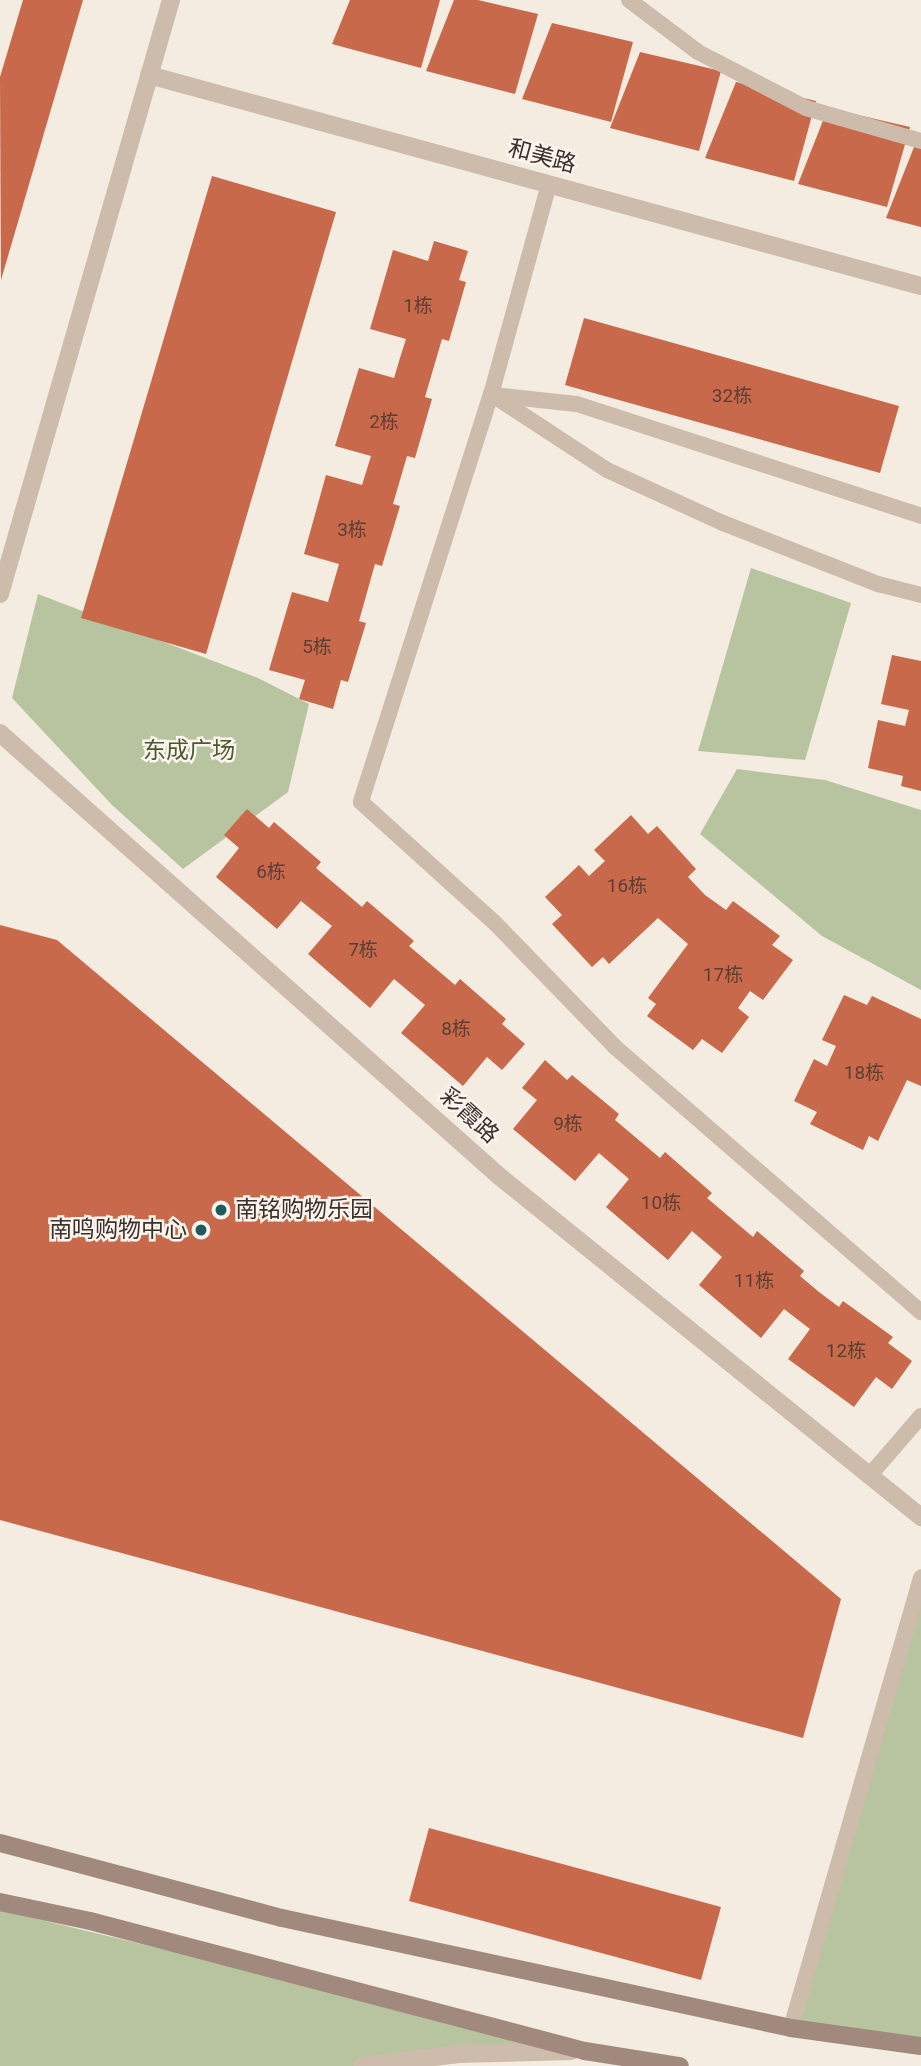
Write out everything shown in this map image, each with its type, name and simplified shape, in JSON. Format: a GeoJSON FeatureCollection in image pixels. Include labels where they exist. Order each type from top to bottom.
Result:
{"type":"FeatureCollection","features":[{"type":"Feature","properties":{"kind":"main road"},"geometry":{"type":"LineString","coordinates":[[0,1843],[282,1918],[791,2028],[921,2046]]}},
{"type":"Feature","properties":{"kind":"main road"},"geometry":{"type":"LineString","coordinates":[[0,1902],[90,1921],[585,2051],[680,2066]]}},
{"type":"Feature","properties":{"kind":"street"},"geometry":{"type":"LineString","coordinates":[[0,594],[171,0]]}},
{"type":"Feature","properties":{"kind":"street","name":"和美路"},"geometry":{"type":"LineString","coordinates":[[149,75],[921,286]]}},
{"type":"Feature","properties":{"kind":"street","name":"彩霞路"},"geometry":{"type":"LineString","coordinates":[[0,733],[499,1176],[921,1517]]}},
{"type":"Feature","properties":{"kind":"street"},"geometry":{"type":"LineString","coordinates":[[362,2066],[477,2052],[585,2051]]}},
{"type":"Feature","properties":{"kind":"lane"},"geometry":{"type":"LineString","coordinates":[[629,0],[698,52],[806,108],[920,137]]}},
{"type":"Feature","properties":{"kind":"lane"},"geometry":{"type":"LineString","coordinates":[[549,184],[491,394],[361,802],[494,922],[615,1047],[921,1312]]}},
{"type":"Feature","properties":{"kind":"lane"},"geometry":{"type":"LineString","coordinates":[[491,394],[577,404],[921,516]]}},
{"type":"Feature","properties":{"kind":"lane"},"geometry":{"type":"LineString","coordinates":[[491,394],[607,470],[723,523],[878,584],[921,595]]}},
{"type":"Feature","properties":{"kind":"lane"},"geometry":{"type":"LineString","coordinates":[[870,1475],[921,1416]]}},
{"type":"Feature","properties":{"kind":"lane"},"geometry":{"type":"LineString","coordinates":[[791,2028],[921,1577]]}},
{"type":"Feature","properties":{"kind":"green space"},"geometry":{"type":"Polygon","coordinates":[[[751,568],[851,603],[805,760],[698,751],[751,568]]]}},
{"type":"Feature","properties":{"kind":"green space","name":"东成广场"},"geometry":{"type":"Polygon","coordinates":[[[38,594],[258,678],[309,704],[288,792],[183,869],[112,805],[12,698],[38,594]]]}},
{"type":"Feature","properties":{"kind":"green space"},"geometry":{"type":"Polygon","coordinates":[[[737,769],[825,780],[921,810],[921,990],[822,936],[700,834],[737,769]]]}},
{"type":"Feature","properties":{"kind":"green space"},"geometry":{"type":"Polygon","coordinates":[[[921,1577],[921,2046],[791,2028],[921,1577]]]}},
{"type":"Feature","properties":{"kind":"green space"},"geometry":{"type":"Polygon","coordinates":[[[0,1910],[585,2051],[375,2066],[0,2066],[0,1910]]]}},
{"type":"Feature","properties":{"kind":"building"},"geometry":{"type":"Polygon","coordinates":[[[23,0],[83,0],[1,280],[0,77],[23,0]]]}},
{"type":"Feature","properties":{"kind":"building"},"geometry":{"type":"Polygon","coordinates":[[[350,0],[440,0],[421,68],[332,44],[350,0]]]}},
{"type":"Feature","properties":{"kind":"building"},"geometry":{"type":"Polygon","coordinates":[[[454,0],[478,0],[538,14],[515,94],[426,71],[454,0]]]}},
{"type":"Feature","properties":{"kind":"building"},"geometry":{"type":"Polygon","coordinates":[[[552,23],[633,42],[611,122],[522,99],[552,23]]]}},
{"type":"Feature","properties":{"kind":"building"},"geometry":{"type":"Polygon","coordinates":[[[640,52],[721,71],[699,151],[610,128],[640,52]]]}},
{"type":"Feature","properties":{"kind":"building"},"geometry":{"type":"Polygon","coordinates":[[[736,82],[816,101],[794,181],[705,158],[736,82]]]}},
{"type":"Feature","properties":{"kind":"building"},"geometry":{"type":"Polygon","coordinates":[[[828,108],[910,127],[887,207],[798,184],[828,108]]]}},
{"type":"Feature","properties":{"kind":"building"},"geometry":{"type":"Polygon","coordinates":[[[916,142],[921,143],[921,227],[886,218],[916,142]]]}},
{"type":"Feature","properties":{"kind":"building"},"geometry":{"type":"Polygon","coordinates":[[[212,176],[336,212],[206,654],[81,618],[212,176]]]}},
{"type":"Feature","properties":{"kind":"building"},"geometry":{"type":"Polygon","coordinates":[[[434,241],[468,251],[459,280],[466,282],[449,341],[442,339],[425,397],[432,399],[415,458],[407,456],[393,504],[400,506],[382,566],[375,564],[359,621],[366,623],[348,682],[341,680],[333,709],[299,699],[305,680],[269,670],[292,592],[328,602],[339,564],[304,554],[326,475],[362,485],[371,456],[335,446],[359,368],[394,378],[406,339],[370,329],[393,250],[428,261],[434,241]]]}},
{"type":"Feature","properties":{"kind":"building"},"geometry":{"type":"Polygon","coordinates":[[[584,318],[899,406],[880,473],[565,385],[584,318]]]}},
{"type":"Feature","properties":{"kind":"building"},"geometry":{"type":"Polygon","coordinates":[[[892,655],[921,661],[921,791],[901,786],[903,776],[868,768],[878,720],[905,726],[909,710],[881,704],[892,655]]]}},
{"type":"Feature","properties":{"kind":"building"},"geometry":{"type":"Polygon","coordinates":[[[247,809],[269,828],[274,822],[321,862],[316,868],[362,907],[367,901],[414,941],[409,946],[455,985],[460,979],[506,1019],[502,1024],[525,1044],[502,1070],[487,1057],[463,1086],[401,1033],[425,1005],[394,979],[370,1008],[308,954],[332,926],[301,901],[277,929],[216,877],[239,848],[224,835],[247,809]]]}},
{"type":"Feature","properties":{"kind":"building"},"geometry":{"type":"Polygon","coordinates":[[[631,815],[648,834],[657,826],[696,869],[688,877],[705,895],[726,910],[733,901],[780,936],[772,945],[793,960],[763,1000],[750,991],[738,1008],[749,1017],[722,1053],[702,1039],[693,1050],[647,1016],[656,1004],[648,998],[688,944],[658,918],[609,964],[603,957],[592,967],[552,924],[562,915],[545,897],[579,865],[589,876],[605,861],[594,850],[631,815]]]}},
{"type":"Feature","properties":{"kind":"building","name":"南鸣购物中心"},"geometry":{"type":"Polygon","coordinates":[[[0,925],[57,940],[841,1599],[803,1738],[0,1520],[0,925]]]}},
{"type":"Feature","properties":{"kind":"building"},"geometry":{"type":"Polygon","coordinates":[[[844,995],[867,1005],[872,996],[921,1019],[921,1086],[907,1080],[878,1141],[869,1136],[863,1150],[810,1124],[817,1112],[794,1101],[814,1059],[827,1066],[836,1046],[822,1040],[844,995]]]}},
{"type":"Feature","properties":{"kind":"building"},"geometry":{"type":"Polygon","coordinates":[[[545,1060],[567,1080],[572,1075],[619,1114],[615,1120],[660,1158],[665,1152],[712,1193],[707,1198],[753,1237],[757,1231],[804,1271],[800,1276],[819,1292],[839,1307],[843,1301],[893,1337],[888,1343],[912,1361],[892,1389],[876,1377],[854,1407],[788,1359],[810,1329],[784,1309],[761,1338],[699,1285],[722,1257],[692,1231],[668,1260],[606,1207],[629,1179],[599,1153],[575,1181],[513,1129],[537,1100],[522,1088],[545,1060]]]}},
{"type":"Feature","properties":{"kind":"building"},"geometry":{"type":"Polygon","coordinates":[[[429,1828],[721,1907],[701,1980],[409,1901],[429,1828]]]}},
{"type":"Feature","properties":{"kind":"place","name":"南铭购物乐园"},"geometry":{"type":"Point","coordinates":[221,1210]}},
{"type":"Feature","properties":{"kind":"place","name":"南鸣购物中心"},"geometry":{"type":"Point","coordinates":[201,1230]}}]}
